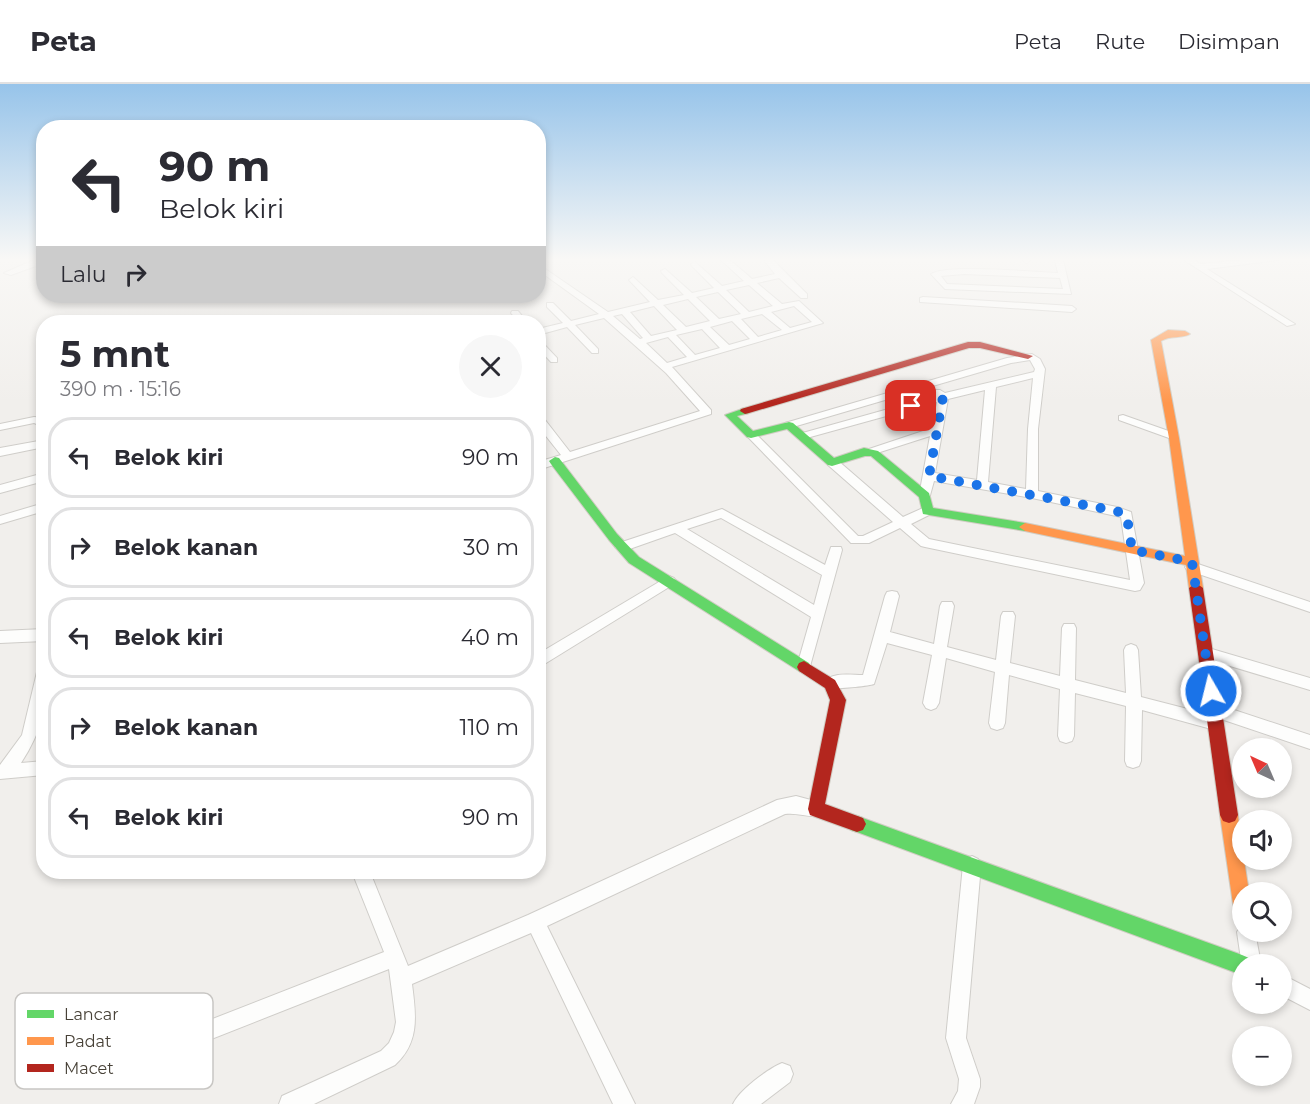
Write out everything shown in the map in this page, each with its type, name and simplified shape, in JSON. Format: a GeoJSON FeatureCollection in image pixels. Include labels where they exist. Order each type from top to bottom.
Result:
{"type":"FeatureCollection","features":[{"type":"Feature","properties":{"kind":"street"},"geometry":{"type":"LineString","coordinates":[[553,308],[595,351]]}},
{"type":"Feature","properties":{"kind":"street"},"geometry":{"type":"LineString","coordinates":[[596,308],[644,341],[778,308]]}},
{"type":"Feature","properties":{"kind":"street"},"geometry":{"type":"LineString","coordinates":[[546,330],[635,308]]}},
{"type":"Feature","properties":{"kind":"street"},"geometry":{"type":"LineString","coordinates":[[661,308],[684,331]]}},
{"type":"Feature","properties":{"kind":"street"},"geometry":{"type":"LineString","coordinates":[[702,308],[717,323]]}},
{"type":"Feature","properties":{"kind":"street"},"geometry":{"type":"LineString","coordinates":[[739,308],[747,315]]}},
{"type":"Feature","properties":{"kind":"street"},"geometry":{"type":"LineString","coordinates":[[666,366],[788,331],[822,326],[801,308]]}},
{"type":"Feature","properties":{"kind":"street"},"geometry":{"type":"LineString","coordinates":[[1018,308],[1073,312],[1072,308]]}},
{"type":"Feature","properties":{"kind":"street"},"geometry":{"type":"LineString","coordinates":[[1264,308],[1290,324]]}},
{"type":"Feature","properties":{"kind":"street"},"geometry":{"type":"LineString","coordinates":[[546,464],[707,412],[644,341],[624,310]]}},
{"type":"Feature","properties":{"kind":"street"},"geometry":{"type":"LineString","coordinates":[[764,311],[788,331]]}},
{"type":"Feature","properties":{"kind":"street"},"geometry":{"type":"LineString","coordinates":[[734,318],[756,340]]}},
{"type":"Feature","properties":{"kind":"street"},"geometry":{"type":"LineString","coordinates":[[704,326],[726,348]]}},
{"type":"Feature","properties":{"kind":"street"},"geometry":{"type":"LineString","coordinates":[[1185,334],[1168,333],[1156,340],[1173,436],[1239,882]]}},
{"type":"Feature","properties":{"kind":"street"},"geometry":{"type":"LineString","coordinates":[[670,334],[693,358]]}},
{"type":"Feature","properties":{"kind":"street"},"geometry":{"type":"LineString","coordinates":[[1032,495],[1033,439],[1040,369],[1039,364],[1028,356],[980,345],[968,345],[730,413],[731,417],[855,540],[865,540],[927,511],[1029,528],[1192,564],[1310,607]]}},
{"type":"Feature","properties":{"kind":"street"},"geometry":{"type":"LineString","coordinates":[[546,350],[554,360]]}},
{"type":"Feature","properties":{"kind":"street"},"geometry":{"type":"LineString","coordinates":[[751,435],[1028,356]]}},
{"type":"Feature","properties":{"kind":"street"},"geometry":{"type":"LineString","coordinates":[[803,436],[943,397],[1038,374]]}},
{"type":"Feature","properties":{"kind":"street"},"geometry":{"type":"LineString","coordinates":[[925,384],[943,397]]}},
{"type":"Feature","properties":{"kind":"street"},"geometry":{"type":"LineString","coordinates":[[982,486],[991,385]]}},
{"type":"Feature","properties":{"kind":"street"},"geometry":{"type":"LineString","coordinates":[[927,511],[925,496],[943,397]]}},
{"type":"Feature","properties":{"kind":"street"},"geometry":{"type":"LineString","coordinates":[[1123,418],[1173,436]]}},
{"type":"Feature","properties":{"kind":"street"},"geometry":{"type":"LineString","coordinates":[[0,427],[36,420]]}},
{"type":"Feature","properties":{"kind":"street"},"geometry":{"type":"LineString","coordinates":[[789,425],[902,522],[919,540],[929,545],[1135,586],[1137,583],[1125,514],[929,476]]}},
{"type":"Feature","properties":{"kind":"street"},"geometry":{"type":"LineString","coordinates":[[832,462],[937,430]]}},
{"type":"Feature","properties":{"kind":"street"},"geometry":{"type":"LineString","coordinates":[[546,432],[621,547],[634,560],[830,684],[838,700],[816,809]]}},
{"type":"Feature","properties":{"kind":"street"},"geometry":{"type":"LineString","coordinates":[[0,452],[36,445]]}},
{"type":"Feature","properties":{"kind":"street"},"geometry":{"type":"LineString","coordinates":[[870,452],[878,455],[925,496]]}},
{"type":"Feature","properties":{"kind":"street"},"geometry":{"type":"LineString","coordinates":[[0,489],[36,479]]}},
{"type":"Feature","properties":{"kind":"street"},"geometry":{"type":"LineString","coordinates":[[0,519],[36,509]]}},
{"type":"Feature","properties":{"kind":"street"},"geometry":{"type":"LineString","coordinates":[[621,547],[718,514],[727,515],[829,573]]}},
{"type":"Feature","properties":{"kind":"street"},"geometry":{"type":"LineString","coordinates":[[676,528],[817,614]]}},
{"type":"Feature","properties":{"kind":"street"},"geometry":{"type":"LineString","coordinates":[[804,666],[836,550]]}},
{"type":"Feature","properties":{"kind":"street"},"geometry":{"type":"LineString","coordinates":[[546,657],[669,581]]}},
{"type":"Feature","properties":{"kind":"street"},"geometry":{"type":"LineString","coordinates":[[830,684],[841,679],[863,682],[869,680],[892,596]]}},
{"type":"Feature","properties":{"kind":"street"},"geometry":{"type":"LineString","coordinates":[[931,703],[947,606]]}},
{"type":"Feature","properties":{"kind":"street"},"geometry":{"type":"LineString","coordinates":[[997,723],[1008,616]]}},
{"type":"Feature","properties":{"kind":"street"},"geometry":{"type":"LineString","coordinates":[[1066,736],[1069,628]]}},
{"type":"Feature","properties":{"kind":"street"},"geometry":{"type":"LineString","coordinates":[[0,637],[36,635]]}},
{"type":"Feature","properties":{"kind":"street"},"geometry":{"type":"LineString","coordinates":[[882,636],[1134,701],[1214,716],[1310,742]]}},
{"type":"Feature","properties":{"kind":"street"},"geometry":{"type":"LineString","coordinates":[[1131,650],[1134,701],[1133,761]]}},
{"type":"Feature","properties":{"kind":"street"},"geometry":{"type":"LineString","coordinates":[[1205,653],[1310,684]]}},
{"type":"Feature","properties":{"kind":"street"},"geometry":{"type":"LineString","coordinates":[[3,772],[29,737],[36,707]]}},
{"type":"Feature","properties":{"kind":"street"},"geometry":{"type":"LineString","coordinates":[[3,772],[36,769]]}},
{"type":"Feature","properties":{"kind":"street"},"geometry":{"type":"LineString","coordinates":[[400,979],[535,922],[783,806],[796,804],[816,809],[972,865],[1232,961]]}},
{"type":"Feature","properties":{"kind":"street"},"geometry":{"type":"LineString","coordinates":[[962,1104],[971,1086],[960,1058],[956,1038],[972,865]]}},
{"type":"Feature","properties":{"kind":"street"},"geometry":{"type":"LineString","coordinates":[[290,1104],[388,1058],[398,1051],[404,1042],[406,1029],[396,957],[364,879]]}},
{"type":"Feature","properties":{"kind":"street"},"geometry":{"type":"LineString","coordinates":[[535,922],[624,1104]]}},
{"type":"Feature","properties":{"kind":"street"},"geometry":{"type":"LineString","coordinates":[[213,1029],[396,957]]}},
{"type":"Feature","properties":{"kind":"street"},"geometry":{"type":"LineString","coordinates":[[1292,990],[1310,1000]]}},
{"type":"Feature","properties":{"kind":"street"},"geometry":{"type":"LineString","coordinates":[[744,1104],[782,1074]]}},
{"type":"Feature","properties":{"kind":"traffic: fast"},"geometry":{"type":"LineString","coordinates":[[745,411],[730,415],[751,435],[789,425],[832,462],[864,452],[874,453],[925,496],[927,511],[1025,527]]}},
{"type":"Feature","properties":{"kind":"traffic: fast"},"geometry":{"type":"LineString","coordinates":[[555,461],[613,537],[634,560],[804,667]]}},
{"type":"Feature","properties":{"kind":"traffic: fast"},"geometry":{"type":"LineString","coordinates":[[857,824],[1232,961]]}},
{"type":"Feature","properties":{"kind":"traffic: slow"},"geometry":{"type":"LineString","coordinates":[[1185,334],[1168,333],[1156,340],[1174,438],[1196,588]]}},
{"type":"Feature","properties":{"kind":"traffic: slow"},"geometry":{"type":"LineString","coordinates":[[1025,527],[1192,562]]}},
{"type":"Feature","properties":{"kind":"traffic: slow"},"geometry":{"type":"LineString","coordinates":[[1229,815],[1239,882]]}},
{"type":"Feature","properties":{"kind":"traffic: jam"},"geometry":{"type":"LineString","coordinates":[[745,411],[968,345],[980,345],[1028,356]]}},
{"type":"Feature","properties":{"kind":"traffic: jam"},"geometry":{"type":"LineString","coordinates":[[1196,588],[1229,815]]}},
{"type":"Feature","properties":{"kind":"traffic: jam"},"geometry":{"type":"LineString","coordinates":[[804,667],[830,684],[838,700],[816,809],[857,824]]}},
{"type":"Feature","properties":{"kind":"route"},"geometry":{"type":"LineString","coordinates":[[911,406],[943,397],[929,476],[1117,511],[1127,517],[1132,550],[1192,562],[1211,691]]}}]}
